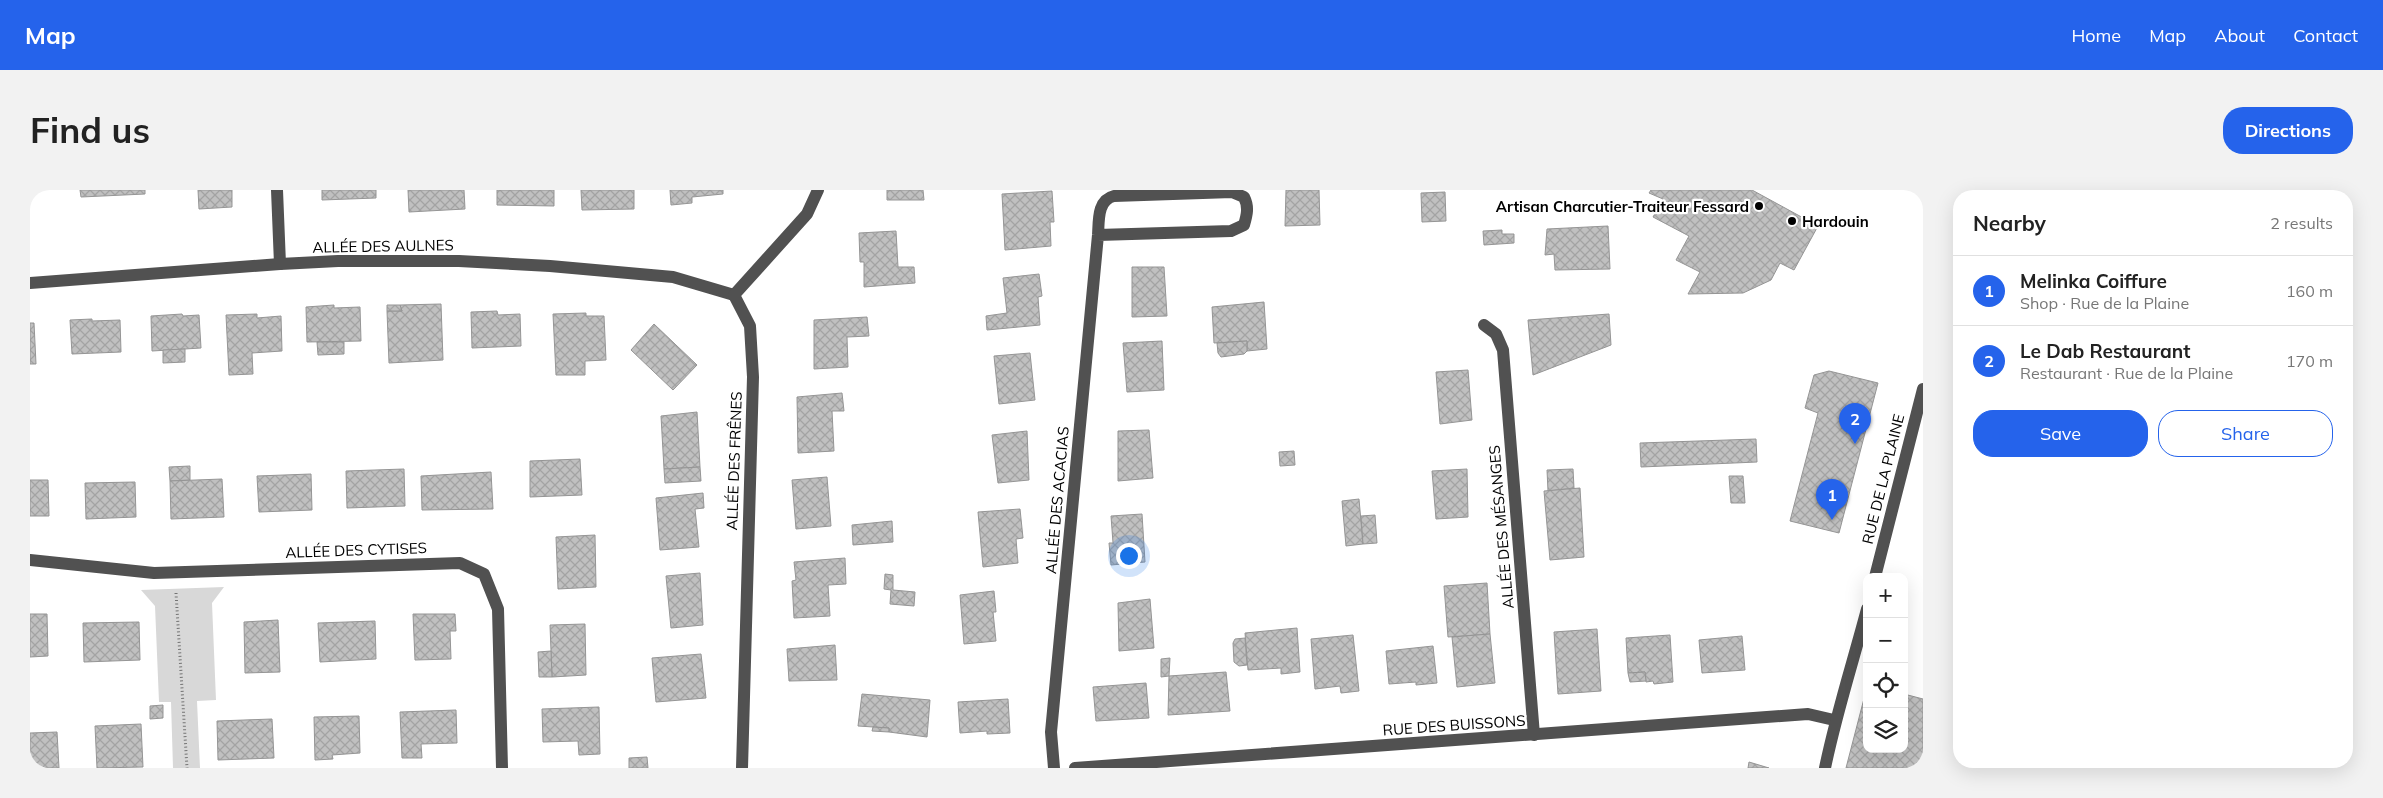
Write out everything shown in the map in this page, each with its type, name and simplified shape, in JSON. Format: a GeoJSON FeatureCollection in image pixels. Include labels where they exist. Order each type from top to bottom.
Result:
{"type":"FeatureCollection","features":[{"type":"Feature","properties":{"kind":"street"},"geometry":{"type":"LineString","coordinates":[[277,190],[280,264]]}},
{"type":"Feature","properties":{"kind":"street"},"geometry":{"type":"LineString","coordinates":[[734,294],[807,214],[818,190]]}},
{"type":"Feature","properties":{"kind":"street","name":"ALLÉE DES ACACIAS"},"geometry":{"type":"LineString","coordinates":[[1054,768],[1051,732],[1098,235],[1103,202],[1107,198],[1114,196],[1232,192],[1244,197],[1247,203],[1244,225],[1231,231],[1098,235]]}},
{"type":"Feature","properties":{"kind":"street","name":"ALLÉE DES AULNES"},"geometry":{"type":"LineString","coordinates":[[30,283],[338,261],[459,261],[550,266],[673,277],[734,294]]}},
{"type":"Feature","properties":{"kind":"street","name":"ALLÉE DES FRÊNES"},"geometry":{"type":"LineString","coordinates":[[734,294],[750,326],[753,377],[742,768]]}},
{"type":"Feature","properties":{"kind":"street","name":"ALLÉE DES MÉSANGES"},"geometry":{"type":"LineString","coordinates":[[1484,325],[1496,334],[1503,350],[1534,735]]}},
{"type":"Feature","properties":{"kind":"street","name":"RUE DE LA PLAINE"},"geometry":{"type":"LineString","coordinates":[[1876,573],[1923,389]]}},
{"type":"Feature","properties":{"kind":"street","name":"ALLÉE DES CYTISES"},"geometry":{"type":"LineString","coordinates":[[30,560],[154,573],[460,563],[484,574],[498,609],[502,768]]}},
{"type":"Feature","properties":{"kind":"street"},"geometry":{"type":"LineString","coordinates":[[1824,768],[1834,720],[1848,682],[1865,618]]}},
{"type":"Feature","properties":{"kind":"street","name":"RUE DES BUISSONS"},"geometry":{"type":"LineString","coordinates":[[1075,768],[1808,714],[1834,720]]}},
{"type":"Feature","properties":{"kind":"path"},"geometry":{"type":"LineString","coordinates":[[175,572],[187,768]]}},
{"type":"Feature","properties":{"kind":"shaded area"},"geometry":{"type":"Polygon","coordinates":[[[224,587],[212,603],[216,700],[197,701],[200,768],[173,768],[171,702],[159,702],[155,606],[141,590],[224,587]]]}},
{"type":"Feature","properties":{"kind":"building"},"geometry":{"type":"Polygon","coordinates":[[[80,190],[145,190],[145,194],[81,197],[80,190]]]}},
{"type":"Feature","properties":{"kind":"building"},"geometry":{"type":"Polygon","coordinates":[[[198,190],[232,190],[232,207],[199,209],[198,190]]]}},
{"type":"Feature","properties":{"kind":"building"},"geometry":{"type":"Polygon","coordinates":[[[322,190],[376,190],[376,198],[322,200],[322,190]]]}},
{"type":"Feature","properties":{"kind":"building"},"geometry":{"type":"Polygon","coordinates":[[[408,190],[464,190],[465,209],[409,212],[408,190]]]}},
{"type":"Feature","properties":{"kind":"building"},"geometry":{"type":"Polygon","coordinates":[[[497,190],[554,190],[554,206],[497,205],[497,190]]]}},
{"type":"Feature","properties":{"kind":"building"},"geometry":{"type":"Polygon","coordinates":[[[581,190],[634,190],[634,209],[582,210],[581,190]]]}},
{"type":"Feature","properties":{"kind":"building"},"geometry":{"type":"Polygon","coordinates":[[[670,190],[723,190],[723,194],[692,197],[692,203],[671,205],[670,190]]]}},
{"type":"Feature","properties":{"kind":"building"},"geometry":{"type":"Polygon","coordinates":[[[887,190],[923,190],[924,200],[887,200],[887,190]]]}},
{"type":"Feature","properties":{"kind":"building"},"geometry":{"type":"Polygon","coordinates":[[[1286,190],[1319,190],[1320,225],[1285,226],[1286,190]]]}},
{"type":"Feature","properties":{"kind":"building"},"geometry":{"type":"Polygon","coordinates":[[[1651,190],[1752,190],[1818,226],[1794,270],[1780,263],[1771,280],[1743,293],[1688,294],[1700,272],[1676,260],[1689,236],[1653,217],[1663,199],[1649,193],[1651,190]]]}},
{"type":"Feature","properties":{"kind":"building"},"geometry":{"type":"Polygon","coordinates":[[[1052,191],[1054,222],[1050,222],[1051,246],[1005,250],[1002,194],[1052,191]]]}},
{"type":"Feature","properties":{"kind":"building"},"geometry":{"type":"Polygon","coordinates":[[[1445,192],[1446,221],[1422,222],[1421,193],[1445,192]]]}},
{"type":"Feature","properties":{"kind":"building"},"geometry":{"type":"Polygon","coordinates":[[[1608,226],[1610,269],[1555,270],[1554,254],[1545,255],[1547,229],[1608,226]]]}},
{"type":"Feature","properties":{"kind":"building"},"geometry":{"type":"Polygon","coordinates":[[[1502,230],[1502,234],[1514,234],[1514,243],[1484,245],[1483,231],[1502,230]]]}},
{"type":"Feature","properties":{"kind":"building"},"geometry":{"type":"Polygon","coordinates":[[[896,231],[898,267],[914,267],[915,283],[864,287],[864,262],[860,262],[859,233],[896,231]]]}},
{"type":"Feature","properties":{"kind":"building"},"geometry":{"type":"Polygon","coordinates":[[[1132,267],[1164,267],[1167,316],[1132,317],[1132,267]]]}},
{"type":"Feature","properties":{"kind":"building"},"geometry":{"type":"Polygon","coordinates":[[[1039,274],[1042,296],[1038,297],[1040,325],[987,330],[986,316],[1007,313],[1003,278],[1039,274]]]}},
{"type":"Feature","properties":{"kind":"building"},"geometry":{"type":"Polygon","coordinates":[[[1264,302],[1267,349],[1247,351],[1247,341],[1214,343],[1212,307],[1264,302]]]}},
{"type":"Feature","properties":{"kind":"building"},"geometry":{"type":"Polygon","coordinates":[[[441,304],[443,360],[389,363],[387,311],[402,311],[400,305],[441,304]]]}},
{"type":"Feature","properties":{"kind":"building"},"geometry":{"type":"Polygon","coordinates":[[[334,305],[334,308],[360,307],[361,341],[307,342],[306,307],[334,305]]]}},
{"type":"Feature","properties":{"kind":"building"},"geometry":{"type":"Polygon","coordinates":[[[387,305],[400,305],[402,311],[387,311],[387,305]]]}},
{"type":"Feature","properties":{"kind":"building"},"geometry":{"type":"Polygon","coordinates":[[[497,311],[498,315],[520,314],[521,346],[472,348],[471,312],[497,311]]]}},
{"type":"Feature","properties":{"kind":"building"},"geometry":{"type":"Polygon","coordinates":[[[586,313],[586,316],[604,316],[606,360],[585,361],[585,375],[556,375],[553,314],[586,313]]]}},
{"type":"Feature","properties":{"kind":"building"},"geometry":{"type":"Polygon","coordinates":[[[182,314],[183,316],[199,315],[201,348],[152,351],[151,316],[182,314]]]}},
{"type":"Feature","properties":{"kind":"building"},"geometry":{"type":"Polygon","coordinates":[[[257,314],[257,318],[281,316],[282,351],[252,353],[253,374],[229,375],[226,315],[257,314]]]}},
{"type":"Feature","properties":{"kind":"building"},"geometry":{"type":"Polygon","coordinates":[[[1609,314],[1611,345],[1533,375],[1528,320],[1609,314]]]}},
{"type":"Feature","properties":{"kind":"building"},"geometry":{"type":"Polygon","coordinates":[[[867,317],[869,336],[847,337],[848,367],[814,369],[814,320],[867,317]]]}},
{"type":"Feature","properties":{"kind":"building"},"geometry":{"type":"Polygon","coordinates":[[[92,319],[92,321],[120,320],[121,352],[72,354],[70,320],[92,319]]]}},
{"type":"Feature","properties":{"kind":"building"},"geometry":{"type":"Polygon","coordinates":[[[30,323],[34,323],[36,364],[30,364],[30,323]]]}},
{"type":"Feature","properties":{"kind":"building"},"geometry":{"type":"Polygon","coordinates":[[[654,324],[697,365],[673,390],[631,350],[654,324]]]}},
{"type":"Feature","properties":{"kind":"building"},"geometry":{"type":"Polygon","coordinates":[[[1162,341],[1164,390],[1127,392],[1123,343],[1162,341]]]}},
{"type":"Feature","properties":{"kind":"building"},"geometry":{"type":"Polygon","coordinates":[[[1247,341],[1247,351],[1244,354],[1221,357],[1218,353],[1217,343],[1247,341]]]}},
{"type":"Feature","properties":{"kind":"building"},"geometry":{"type":"Polygon","coordinates":[[[317,342],[344,342],[344,354],[318,355],[317,342]]]}},
{"type":"Feature","properties":{"kind":"building"},"geometry":{"type":"Polygon","coordinates":[[[185,349],[185,362],[163,363],[163,350],[185,349]]]}},
{"type":"Feature","properties":{"kind":"building"},"geometry":{"type":"Polygon","coordinates":[[[1030,353],[1035,400],[999,404],[994,356],[1030,353]]]}},
{"type":"Feature","properties":{"kind":"building"},"geometry":{"type":"Polygon","coordinates":[[[1468,370],[1472,420],[1440,424],[1436,372],[1468,370]]]}},
{"type":"Feature","properties":{"kind":"building"},"geometry":{"type":"Polygon","coordinates":[[[1829,371],[1878,383],[1839,533],[1790,521],[1818,413],[1805,408],[1814,375],[1829,371]]]}},
{"type":"Feature","properties":{"kind":"building"},"geometry":{"type":"Polygon","coordinates":[[[842,393],[844,411],[832,411],[834,451],[798,453],[797,397],[842,393]]]}},
{"type":"Feature","properties":{"kind":"building"},"geometry":{"type":"Polygon","coordinates":[[[697,412],[700,467],[664,469],[661,416],[697,412]]]}},
{"type":"Feature","properties":{"kind":"building"},"geometry":{"type":"Polygon","coordinates":[[[1149,430],[1153,478],[1118,481],[1118,431],[1149,430]]]}},
{"type":"Feature","properties":{"kind":"building"},"geometry":{"type":"Polygon","coordinates":[[[1027,431],[1029,480],[998,483],[992,435],[1027,431]]]}},
{"type":"Feature","properties":{"kind":"building"},"geometry":{"type":"Polygon","coordinates":[[[1756,439],[1757,462],[1641,467],[1640,443],[1756,439]]]}},
{"type":"Feature","properties":{"kind":"building"},"geometry":{"type":"Polygon","coordinates":[[[1294,451],[1295,465],[1280,466],[1279,452],[1294,451]]]}},
{"type":"Feature","properties":{"kind":"building"},"geometry":{"type":"Polygon","coordinates":[[[580,459],[582,495],[530,497],[530,461],[580,459]]]}},
{"type":"Feature","properties":{"kind":"building"},"geometry":{"type":"Polygon","coordinates":[[[190,466],[190,480],[170,481],[169,467],[190,466]]]}},
{"type":"Feature","properties":{"kind":"building"},"geometry":{"type":"Polygon","coordinates":[[[700,467],[701,481],[665,483],[664,469],[700,467]]]}},
{"type":"Feature","properties":{"kind":"building"},"geometry":{"type":"Polygon","coordinates":[[[404,469],[405,506],[347,508],[346,471],[404,469]]]}},
{"type":"Feature","properties":{"kind":"building"},"geometry":{"type":"Polygon","coordinates":[[[1467,469],[1468,517],[1436,519],[1432,471],[1467,469]]]}},
{"type":"Feature","properties":{"kind":"building"},"geometry":{"type":"Polygon","coordinates":[[[1573,469],[1574,488],[1548,491],[1547,470],[1573,469]]]}},
{"type":"Feature","properties":{"kind":"building"},"geometry":{"type":"Polygon","coordinates":[[[491,472],[493,509],[422,510],[421,476],[491,472]]]}},
{"type":"Feature","properties":{"kind":"building"},"geometry":{"type":"Polygon","coordinates":[[[311,474],[312,510],[259,512],[257,476],[311,474]]]}},
{"type":"Feature","properties":{"kind":"building"},"geometry":{"type":"Polygon","coordinates":[[[1729,476],[1743,476],[1745,503],[1731,503],[1729,476]]]}},
{"type":"Feature","properties":{"kind":"building"},"geometry":{"type":"Polygon","coordinates":[[[827,477],[831,526],[796,529],[792,480],[827,477]]]}},
{"type":"Feature","properties":{"kind":"building"},"geometry":{"type":"Polygon","coordinates":[[[222,479],[224,517],[171,519],[170,481],[222,479]]]}},
{"type":"Feature","properties":{"kind":"building"},"geometry":{"type":"Polygon","coordinates":[[[30,480],[48,480],[49,516],[30,516],[30,480]]]}},
{"type":"Feature","properties":{"kind":"building"},"geometry":{"type":"Polygon","coordinates":[[[135,482],[136,517],[86,519],[85,483],[135,482]]]}},
{"type":"Feature","properties":{"kind":"building"},"geometry":{"type":"Polygon","coordinates":[[[1580,488],[1584,557],[1550,560],[1544,491],[1580,488]]]}},
{"type":"Feature","properties":{"kind":"building"},"geometry":{"type":"Polygon","coordinates":[[[703,493],[704,508],[695,509],[699,547],[660,550],[656,498],[703,493]]]}},
{"type":"Feature","properties":{"kind":"building"},"geometry":{"type":"Polygon","coordinates":[[[1359,499],[1363,544],[1346,546],[1342,501],[1359,499]]]}},
{"type":"Feature","properties":{"kind":"building"},"geometry":{"type":"Polygon","coordinates":[[[1020,509],[1023,538],[1016,539],[1018,563],[983,567],[978,512],[1020,509]]]}},
{"type":"Feature","properties":{"kind":"building"},"geometry":{"type":"Polygon","coordinates":[[[1142,514],[1145,562],[1111,565],[1109,543],[1113,543],[1111,516],[1142,514]]]}},
{"type":"Feature","properties":{"kind":"building"},"geometry":{"type":"Polygon","coordinates":[[[1375,515],[1377,543],[1363,544],[1361,516],[1375,515]]]}},
{"type":"Feature","properties":{"kind":"building"},"geometry":{"type":"Polygon","coordinates":[[[892,521],[893,542],[853,545],[852,525],[892,521]]]}},
{"type":"Feature","properties":{"kind":"building"},"geometry":{"type":"Polygon","coordinates":[[[595,535],[596,587],[558,589],[556,537],[595,535]]]}},
{"type":"Feature","properties":{"kind":"building"},"geometry":{"type":"Polygon","coordinates":[[[845,558],[846,584],[828,585],[830,616],[794,618],[792,581],[796,580],[794,562],[845,558]]]}},
{"type":"Feature","properties":{"kind":"building"},"geometry":{"type":"Polygon","coordinates":[[[700,573],[703,625],[671,628],[666,576],[700,573]]]}},
{"type":"Feature","properties":{"kind":"building"},"geometry":{"type":"Polygon","coordinates":[[[885,574],[893,575],[893,590],[915,592],[914,606],[890,604],[891,590],[884,589],[885,574]]]}},
{"type":"Feature","properties":{"kind":"building"},"geometry":{"type":"Polygon","coordinates":[[[1487,583],[1490,634],[1448,637],[1444,586],[1487,583]]]}},
{"type":"Feature","properties":{"kind":"building"},"geometry":{"type":"Polygon","coordinates":[[[994,591],[996,612],[993,612],[996,641],[964,644],[960,595],[994,591]]]}},
{"type":"Feature","properties":{"kind":"building"},"geometry":{"type":"Polygon","coordinates":[[[1150,599],[1154,648],[1119,651],[1118,603],[1150,599]]]}},
{"type":"Feature","properties":{"kind":"building"},"geometry":{"type":"Polygon","coordinates":[[[30,614],[47,614],[48,656],[30,657],[30,614]]]}},
{"type":"Feature","properties":{"kind":"building"},"geometry":{"type":"Polygon","coordinates":[[[413,614],[455,614],[456,631],[450,631],[451,659],[415,660],[413,614]]]}},
{"type":"Feature","properties":{"kind":"building"},"geometry":{"type":"Polygon","coordinates":[[[278,620],[280,672],[245,673],[244,622],[278,620]]]}},
{"type":"Feature","properties":{"kind":"building"},"geometry":{"type":"Polygon","coordinates":[[[375,621],[376,659],[320,662],[318,623],[375,621]]]}},
{"type":"Feature","properties":{"kind":"building"},"geometry":{"type":"Polygon","coordinates":[[[139,622],[140,660],[84,662],[83,623],[139,622]]]}},
{"type":"Feature","properties":{"kind":"building"},"geometry":{"type":"Polygon","coordinates":[[[585,624],[586,675],[552,677],[550,625],[585,624]]]}},
{"type":"Feature","properties":{"kind":"building"},"geometry":{"type":"Polygon","coordinates":[[[1297,628],[1300,672],[1281,674],[1281,668],[1248,670],[1245,633],[1297,628]]]}},
{"type":"Feature","properties":{"kind":"building"},"geometry":{"type":"Polygon","coordinates":[[[1597,629],[1601,691],[1558,694],[1554,632],[1597,629]]]}},
{"type":"Feature","properties":{"kind":"building"},"geometry":{"type":"Polygon","coordinates":[[[1490,634],[1495,683],[1457,687],[1452,637],[1490,634]]]}},
{"type":"Feature","properties":{"kind":"building"},"geometry":{"type":"Polygon","coordinates":[[[1353,635],[1359,691],[1341,693],[1340,686],[1315,689],[1311,639],[1353,635]]]}},
{"type":"Feature","properties":{"kind":"building"},"geometry":{"type":"Polygon","coordinates":[[[1670,635],[1673,682],[1654,684],[1653,681],[1646,682],[1645,672],[1628,673],[1626,638],[1670,635]]]}},
{"type":"Feature","properties":{"kind":"building"},"geometry":{"type":"Polygon","coordinates":[[[1742,636],[1745,670],[1702,673],[1699,640],[1742,636]]]}},
{"type":"Feature","properties":{"kind":"building"},"geometry":{"type":"Polygon","coordinates":[[[1245,638],[1247,665],[1239,666],[1234,662],[1233,643],[1235,639],[1245,638]]]}},
{"type":"Feature","properties":{"kind":"building"},"geometry":{"type":"Polygon","coordinates":[[[835,645],[837,680],[789,681],[787,649],[835,645]]]}},
{"type":"Feature","properties":{"kind":"building"},"geometry":{"type":"Polygon","coordinates":[[[1433,646],[1437,683],[1416,685],[1416,682],[1389,684],[1386,651],[1433,646]]]}},
{"type":"Feature","properties":{"kind":"building"},"geometry":{"type":"Polygon","coordinates":[[[551,651],[552,677],[539,677],[538,652],[551,651]]]}},
{"type":"Feature","properties":{"kind":"building"},"geometry":{"type":"Polygon","coordinates":[[[701,654],[706,698],[656,702],[652,658],[701,654]]]}},
{"type":"Feature","properties":{"kind":"building"},"geometry":{"type":"Polygon","coordinates":[[[1170,658],[1169,676],[1161,677],[1161,659],[1170,658]]]}},
{"type":"Feature","properties":{"kind":"building"},"geometry":{"type":"Polygon","coordinates":[[[1226,672],[1230,711],[1168,715],[1169,676],[1226,672]]]}},
{"type":"Feature","properties":{"kind":"building"},"geometry":{"type":"Polygon","coordinates":[[[1645,672],[1646,681],[1630,682],[1628,673],[1645,672]]]}},
{"type":"Feature","properties":{"kind":"building"},"geometry":{"type":"Polygon","coordinates":[[[1146,683],[1149,718],[1096,721],[1093,687],[1146,683]]]}},
{"type":"Feature","properties":{"kind":"building"},"geometry":{"type":"Polygon","coordinates":[[[862,694],[930,700],[927,737],[889,732],[889,728],[858,726],[862,694]]]}},
{"type":"Feature","properties":{"kind":"building"},"geometry":{"type":"Polygon","coordinates":[[[1908,695],[1923,699],[1923,768],[1846,768],[1863,702],[1863,753],[1908,753],[1908,695]]]}},
{"type":"Feature","properties":{"kind":"building"},"geometry":{"type":"Polygon","coordinates":[[[1008,699],[1010,733],[987,734],[987,731],[960,733],[958,702],[1008,699]]]}},
{"type":"Feature","properties":{"kind":"building"},"geometry":{"type":"Polygon","coordinates":[[[163,705],[163,718],[150,719],[150,706],[163,705]]]}},
{"type":"Feature","properties":{"kind":"building"},"geometry":{"type":"Polygon","coordinates":[[[599,707],[600,754],[579,755],[578,741],[543,742],[542,709],[599,707]]]}},
{"type":"Feature","properties":{"kind":"building"},"geometry":{"type":"Polygon","coordinates":[[[456,710],[457,743],[421,744],[422,758],[402,758],[400,712],[456,710]]]}},
{"type":"Feature","properties":{"kind":"building"},"geometry":{"type":"Polygon","coordinates":[[[359,716],[360,753],[332,755],[333,759],[315,760],[314,717],[359,716]]]}},
{"type":"Feature","properties":{"kind":"building"},"geometry":{"type":"Polygon","coordinates":[[[272,719],[274,758],[218,760],[217,721],[272,719]]]}},
{"type":"Feature","properties":{"kind":"building"},"geometry":{"type":"Polygon","coordinates":[[[141,724],[143,767],[97,768],[95,726],[141,724]]]}},
{"type":"Feature","properties":{"kind":"building"},"geometry":{"type":"Polygon","coordinates":[[[873,727],[889,728],[889,732],[872,731],[873,727]]]}},
{"type":"Feature","properties":{"kind":"building"},"geometry":{"type":"Polygon","coordinates":[[[57,732],[59,768],[30,768],[30,733],[57,732]]]}},
{"type":"Feature","properties":{"kind":"building"},"geometry":{"type":"Polygon","coordinates":[[[647,757],[648,768],[629,768],[629,758],[647,757]]]}},
{"type":"Feature","properties":{"kind":"building"},"geometry":{"type":"Polygon","coordinates":[[[1749,762],[1769,768],[1748,768],[1749,762]]]}},
{"type":"Feature","properties":{"kind":"place","name":"Artisan Charcutier-Traiteur Fessard"},"geometry":{"type":"Point","coordinates":[1759,206]}},
{"type":"Feature","properties":{"kind":"place","name":"Hardouin"},"geometry":{"type":"Point","coordinates":[1792,221]}},
{"type":"Feature","properties":{"kind":"place","name":"Le Dab Restaurant"},"geometry":{"type":"Point","coordinates":[1855,444]}},
{"type":"Feature","properties":{"kind":"place","name":"Melinka Coiffure"},"geometry":{"type":"Point","coordinates":[1832,520]}}]}
